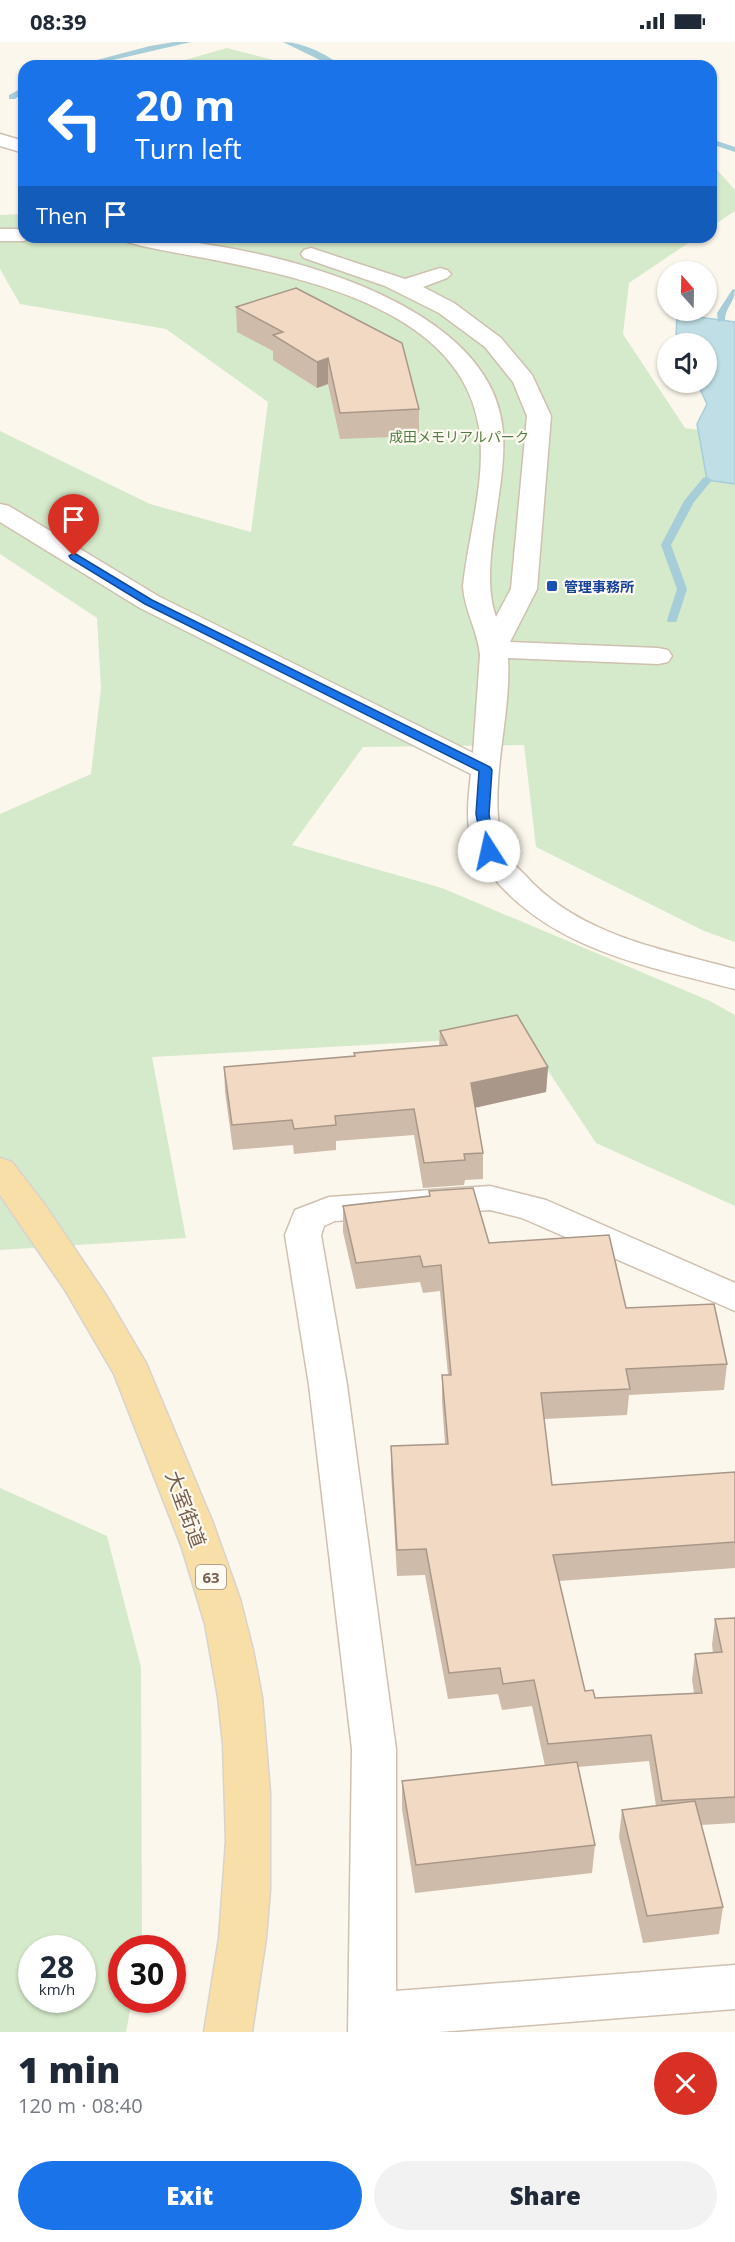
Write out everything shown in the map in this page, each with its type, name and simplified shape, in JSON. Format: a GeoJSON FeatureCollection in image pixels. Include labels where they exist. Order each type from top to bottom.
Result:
{"type":"FeatureCollection","features":[{"type":"Feature","properties":{"kind":"main road","name":"大室街道"},"geometry":{"type":"LineString","coordinates":[[0,1170],[38,1222],[123,1353],[176,1480],[211,1577],[232,1649],[244,1729],[249,1860],[237,1987],[228,2032]]}},
{"type":"Feature","properties":{"kind":"street"},"geometry":{"type":"LineString","coordinates":[[0,140],[18,145]]}},
{"type":"Feature","properties":{"kind":"street"},"geometry":{"type":"LineString","coordinates":[[0,235],[18,235]]}},
{"type":"Feature","properties":{"kind":"street"},"geometry":{"type":"LineString","coordinates":[[162,243],[271,264],[347,289],[402,314],[426,329],[448,346],[469,367],[484,393],[491,417],[494,450],[476,590],[493,648],[492,713],[482,814],[489,851],[517,889],[561,923],[605,942],[735,979]]}},
{"type":"Feature","properties":{"kind":"street"},"geometry":{"type":"LineString","coordinates":[[260,243],[342,263],[404,287],[442,307],[490,340],[512,363],[530,390],[539,416],[524,589],[493,648]]}},
{"type":"Feature","properties":{"kind":"street"},"geometry":{"type":"LineString","coordinates":[[404,287],[440,274]]}},
{"type":"Feature","properties":{"kind":"street"},"geometry":{"type":"LineString","coordinates":[[0,511],[149,602],[486,770]]}},
{"type":"Feature","properties":{"kind":"street"},"geometry":{"type":"LineString","coordinates":[[493,648],[658,656]]}},
{"type":"Feature","properties":{"kind":"street"},"geometry":{"type":"LineString","coordinates":[[735,1298],[533,1209],[490,1198],[329,1209],[308,1219],[303,1235],[328,1385],[374,1749],[372,2024],[735,1987]]}},
{"type":"Feature","properties":{"kind":"green space"},"geometry":{"type":"Polygon","coordinates":[[[227,48],[273,60],[185,60],[227,48]]]}},
{"type":"Feature","properties":{"kind":"green space"},"geometry":{"type":"Polygon","coordinates":[[[717,170],[735,190],[735,211],[717,223],[717,170]]]}},
{"type":"Feature","properties":{"kind":"green space","name":"成田メモリアルパーク"},"geometry":{"type":"Polygon","coordinates":[[[18,214],[18,243],[688,243],[662,261],[657,261],[657,264],[629,283],[623,334],[657,386],[657,393],[662,393],[685,428],[735,435],[735,942],[704,931],[536,847],[524,745],[363,747],[292,845],[442,888],[710,1001],[735,1015],[735,1206],[596,1143],[525,1036],[152,1057],[186,1238],[0,1250],[0,814],[91,774],[101,688],[97,618],[0,554],[0,431],[150,504],[251,532],[268,402],[166,329],[20,304],[0,269],[0,215],[18,214]]]}},
{"type":"Feature","properties":{"kind":"green space"},"geometry":{"type":"Polygon","coordinates":[[[0,1488],[107,1536],[141,1667],[142,1935],[108,1935],[108,2013],[130,2013],[126,2032],[0,2032],[0,1488]]]}},
{"type":"Feature","properties":{"kind":"water"},"geometry":{"type":"Polygon","coordinates":[[[717,320],[735,322],[735,484],[707,480],[697,424],[707,404],[702,393],[717,393],[717,333],[676,333],[677,321],[717,320]]]}},
{"type":"Feature","properties":{"kind":"building"},"geometry":{"type":"Polygon","coordinates":[[[296,288],[402,343],[419,409],[340,413],[328,358],[317,362],[273,335],[283,332],[236,307],[296,288]]]}},
{"type":"Feature","properties":{"kind":"building"},"geometry":{"type":"Polygon","coordinates":[[[517,1015],[548,1067],[471,1083],[483,1153],[464,1154],[465,1160],[424,1163],[414,1109],[335,1116],[336,1125],[294,1129],[292,1120],[232,1125],[224,1067],[355,1056],[354,1053],[447,1045],[440,1031],[517,1015]]]}},
{"type":"Feature","properties":{"kind":"building"},"geometry":{"type":"Polygon","coordinates":[[[473,1188],[489,1243],[609,1235],[626,1308],[714,1304],[727,1364],[626,1369],[630,1389],[541,1393],[552,1485],[735,1472],[735,1542],[553,1555],[585,1691],[593,1690],[595,1698],[702,1693],[695,1654],[722,1652],[715,1619],[735,1618],[735,1797],[662,1801],[651,1735],[548,1744],[534,1680],[503,1684],[500,1668],[449,1673],[426,1549],[397,1550],[391,1446],[448,1444],[442,1375],[451,1375],[441,1265],[423,1267],[420,1256],[356,1263],[343,1206],[430,1196],[429,1191],[473,1188]]]}},
{"type":"Feature","properties":{"kind":"building"},"geometry":{"type":"Polygon","coordinates":[[[577,1762],[595,1845],[416,1865],[402,1781],[577,1762]]]}},
{"type":"Feature","properties":{"kind":"building"},"geometry":{"type":"Polygon","coordinates":[[[695,1801],[723,1907],[647,1916],[622,1810],[695,1801]]]}},
{"type":"Feature","properties":{"kind":"waterway"},"geometry":{"type":"LineString","coordinates":[[102,60],[187,42]]}},
{"type":"Feature","properties":{"kind":"waterway"},"geometry":{"type":"LineString","coordinates":[[287,42],[327,60]]}},
{"type":"Feature","properties":{"kind":"waterway"},"geometry":{"type":"LineString","coordinates":[[12,97],[18,93]]}},
{"type":"Feature","properties":{"kind":"waterway"},"geometry":{"type":"LineString","coordinates":[[717,143],[735,150]]}},
{"type":"Feature","properties":{"kind":"waterway"},"geometry":{"type":"LineString","coordinates":[[721,320],[721,313],[735,292]]}},
{"type":"Feature","properties":{"kind":"waterway"},"geometry":{"type":"LineString","coordinates":[[672,620],[682,589],[666,545],[689,501],[707,480]]}},
{"type":"Feature","properties":{"kind":"place","name":"管理事務所"},"geometry":{"type":"Point","coordinates":[552,586]}},
{"type":"Feature","properties":{"kind":"route"},"geometry":{"type":"LineString","coordinates":[[74,556],[149,602],[486,770],[482,814],[489,851]]}}]}
